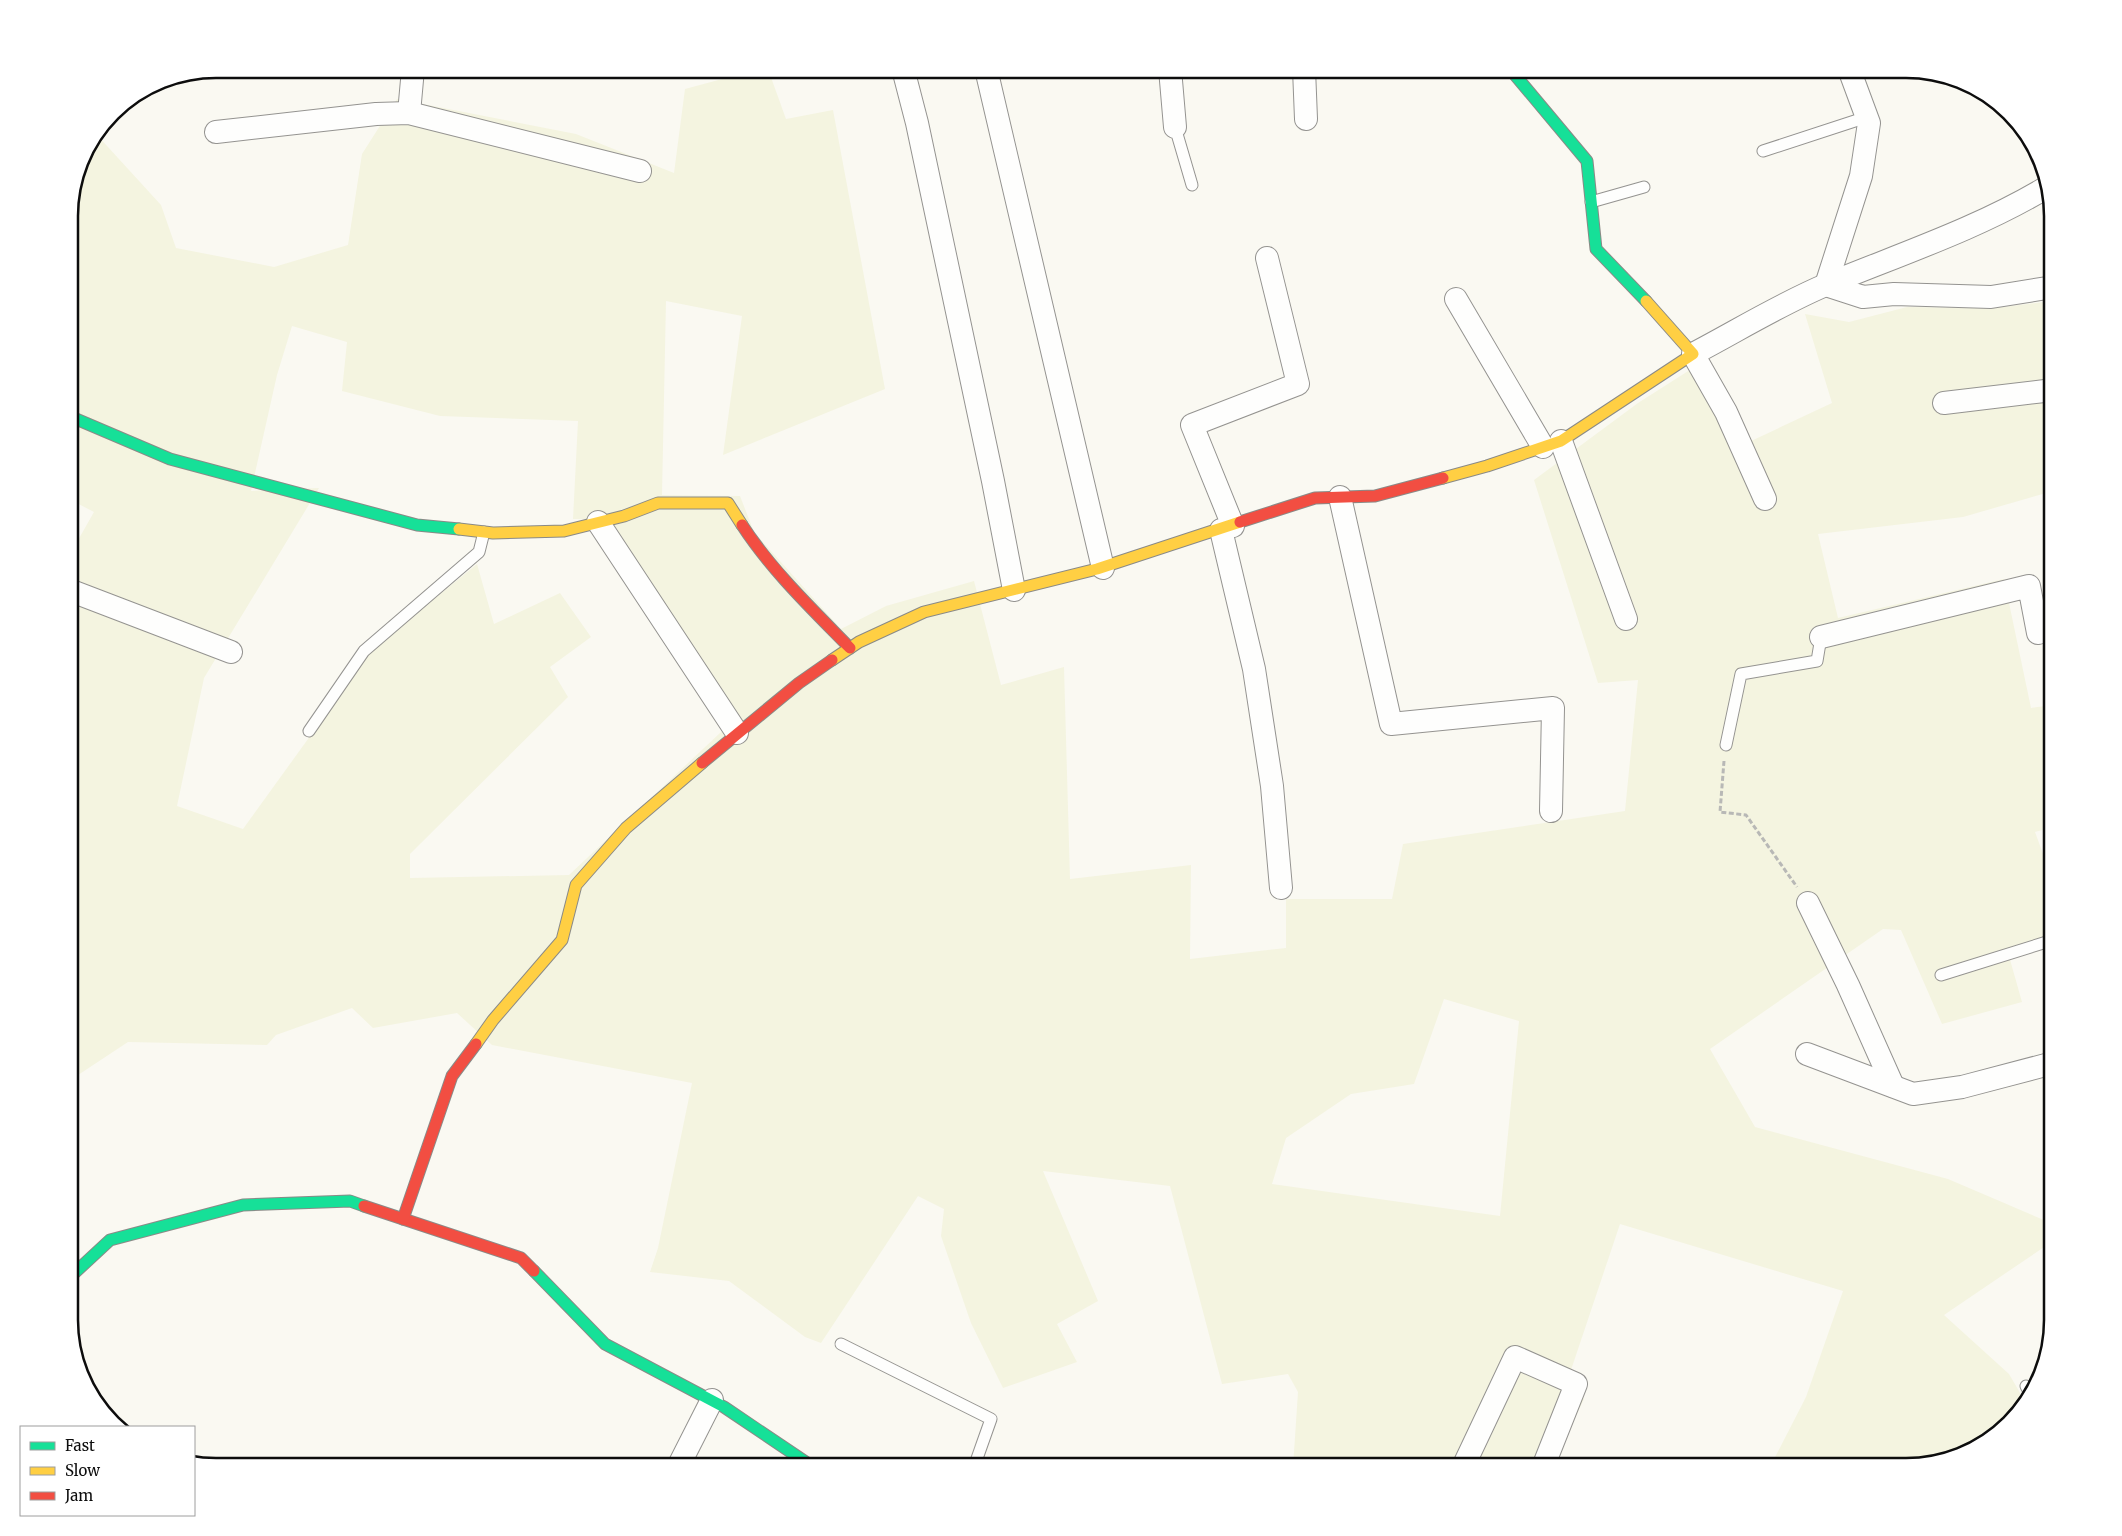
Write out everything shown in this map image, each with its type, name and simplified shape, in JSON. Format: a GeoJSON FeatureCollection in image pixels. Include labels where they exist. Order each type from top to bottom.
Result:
{"type":"FeatureCollection","features":[{"type":"Feature","properties":{"kind":"street"},"geometry":{"type":"LineString","coordinates":[[409,113],[412,78]]}},
{"type":"Feature","properties":{"kind":"street"},"geometry":{"type":"LineString","coordinates":[[905,78],[917,123],[1014,590]]}},
{"type":"Feature","properties":{"kind":"street"},"geometry":{"type":"LineString","coordinates":[[988,78],[1103,568]]}},
{"type":"Feature","properties":{"kind":"street"},"geometry":{"type":"LineString","coordinates":[[1171,78],[1174,127]]}},
{"type":"Feature","properties":{"kind":"street"},"geometry":{"type":"LineString","coordinates":[[1304,78],[1306,119]]}},
{"type":"Feature","properties":{"kind":"street"},"geometry":{"type":"LineString","coordinates":[[1517,78],[1558,129],[1588,161],[1596,249],[1674,330],[1693,354],[1726,412],[1765,499]]}},
{"type":"Feature","properties":{"kind":"street"},"geometry":{"type":"LineString","coordinates":[[1826,285],[1861,176],[1869,123],[1852,78]]}},
{"type":"Feature","properties":{"kind":"street"},"geometry":{"type":"LineString","coordinates":[[216,132],[376,114],[409,113],[640,171]]}},
{"type":"Feature","properties":{"kind":"street"},"geometry":{"type":"LineString","coordinates":[[403,1219],[452,1076],[492,1020],[562,940],[576,885],[626,828],[737,733],[799,683],[850,648],[924,612],[1103,568],[1315,498],[1375,496],[1487,466],[1552,444],[1693,354],[1826,285],[1903,254],[2026,200],[2042,190]]}},
{"type":"Feature","properties":{"kind":"street"},"geometry":{"type":"LineString","coordinates":[[1267,258],[1298,384],[1192,426],[1227,528],[1254,669],[1272,786],[1281,888]]}},
{"type":"Feature","properties":{"kind":"street"},"geometry":{"type":"LineString","coordinates":[[1826,285],[1863,298],[1894,294],[1991,297],[2044,288]]}},
{"type":"Feature","properties":{"kind":"street"},"geometry":{"type":"LineString","coordinates":[[1456,299],[1552,444],[1626,619]]}},
{"type":"Feature","properties":{"kind":"street"},"geometry":{"type":"LineString","coordinates":[[1944,402],[2044,391]]}},
{"type":"Feature","properties":{"kind":"street"},"geometry":{"type":"LineString","coordinates":[[78,420],[170,459],[417,525],[484,532],[564,531],[658,504],[728,503],[757,548],[786,582],[850,648]]}},
{"type":"Feature","properties":{"kind":"street"},"geometry":{"type":"LineString","coordinates":[[1340,497],[1391,724],[1553,708],[1551,811]]}},
{"type":"Feature","properties":{"kind":"street"},"geometry":{"type":"LineString","coordinates":[[598,522],[737,733]]}},
{"type":"Feature","properties":{"kind":"street"},"geometry":{"type":"LineString","coordinates":[[1821,637],[2029,586],[2038,633],[2044,631]]}},
{"type":"Feature","properties":{"kind":"street"},"geometry":{"type":"LineString","coordinates":[[78,593],[231,652]]}},
{"type":"Feature","properties":{"kind":"street"},"geometry":{"type":"LineString","coordinates":[[1808,903],[1848,985],[1893,1086]]}},
{"type":"Feature","properties":{"kind":"street"},"geometry":{"type":"LineString","coordinates":[[1807,1054],[1913,1094],[1962,1087],[2044,1065]]}},
{"type":"Feature","properties":{"kind":"street"},"geometry":{"type":"LineString","coordinates":[[78,1270],[110,1240],[243,1205],[350,1201],[522,1258],[605,1344],[712,1400],[799,1458]]}},
{"type":"Feature","properties":{"kind":"street"},"geometry":{"type":"LineString","coordinates":[[1467,1458],[1515,1357],[1576,1384],[1547,1458]]}},
{"type":"Feature","properties":{"kind":"street"},"geometry":{"type":"LineString","coordinates":[[683,1458],[712,1400]]}},
{"type":"Feature","properties":{"kind":"lane"},"geometry":{"type":"LineString","coordinates":[[1763,151],[1867,117]]}},
{"type":"Feature","properties":{"kind":"lane"},"geometry":{"type":"LineString","coordinates":[[1174,127],[1192,185]]}},
{"type":"Feature","properties":{"kind":"lane"},"geometry":{"type":"LineString","coordinates":[[1591,202],[1644,187]]}},
{"type":"Feature","properties":{"kind":"lane"},"geometry":{"type":"LineString","coordinates":[[308,731],[364,651],[480,552],[484,532]]}},
{"type":"Feature","properties":{"kind":"lane"},"geometry":{"type":"LineString","coordinates":[[1726,745],[1741,674],[1817,662],[1821,637]]}},
{"type":"Feature","properties":{"kind":"lane"},"geometry":{"type":"LineString","coordinates":[[1941,975],[2044,943]]}},
{"type":"Feature","properties":{"kind":"lane"},"geometry":{"type":"LineString","coordinates":[[841,1344],[990,1419],[977,1458]]}},
{"type":"Feature","properties":{"kind":"path"},"geometry":{"type":"LineString","coordinates":[[1726,745],[1720,812],[1746,815],[1808,903]]}},
{"type":"Feature","properties":{"kind":"green space"},"geometry":{"type":"Polygon","coordinates":[[[726,78],[771,78],[786,119],[833,110],[885,389],[723,455],[742,316],[666,301],[662,495],[740,496],[754,532],[841,629],[886,606],[974,581],[1001,685],[1064,667],[1070,879],[1191,865],[1190,959],[1286,948],[1286,899],[1392,899],[1403,844],[1625,811],[1638,680],[1598,683],[1534,480],[1638,403],[1707,359],[1749,442],[1832,403],[1805,314],[1849,322],[1907,307],[1994,308],[2044,302],[2044,494],[1963,517],[1818,534],[1838,618],[2004,579],[2031,708],[2044,706],[2044,830],[2035,832],[2044,856],[2044,938],[2007,949],[2022,1002],[1942,1024],[1901,930],[1883,929],[1710,1049],[1755,1127],[1948,1179],[2044,1220],[2044,1247],[1944,1315],[2009,1374],[2022,1396],[2010,1411],[1983,1435],[1951,1451],[1933,1456],[1906,1458],[1775,1458],[1806,1397],[1843,1291],[1620,1224],[1568,1379],[1584,1399],[1556,1458],[1294,1458],[1298,1392],[1288,1374],[1222,1384],[1170,1186],[1043,1171],[1098,1301],[1057,1324],[1077,1362],[1003,1388],[971,1323],[941,1236],[944,1209],[918,1196],[821,1343],[805,1337],[729,1281],[650,1272],[658,1248],[692,1083],[492,1045],[457,1013],[373,1028],[352,1008],[276,1035],[267,1045],[128,1042],[78,1075],[78,540],[94,512],[78,504],[78,207],[82,180],[88,163],[101,139],[161,205],[176,248],[274,267],[348,245],[362,154],[397,99],[576,134],[674,173],[685,89],[726,78]],[[292,326],[277,375],[251,491],[319,488],[204,678],[177,806],[243,829],[373,649],[477,564],[494,624],[560,593],[591,637],[550,667],[568,697],[410,854],[410,878],[569,875],[737,717],[605,519],[573,519],[578,421],[440,416],[342,391],[347,342],[292,326]],[[1444,999],[1414,1084],[1351,1094],[1286,1138],[1272,1184],[1500,1216],[1519,1021],[1444,999]]]}},
{"type":"Feature","properties":{"kind":"traffic: fast"},"geometry":{"type":"LineString","coordinates":[[1518,78],[1587,161],[1596,249],[1646,301]]}},
{"type":"Feature","properties":{"kind":"traffic: fast"},"geometry":{"type":"LineString","coordinates":[[78,420],[170,459],[417,525],[459,529]]}},
{"type":"Feature","properties":{"kind":"traffic: fast"},"geometry":{"type":"LineString","coordinates":[[78,1270],[110,1240],[243,1205],[350,1201],[364,1206]]}},
{"type":"Feature","properties":{"kind":"traffic: fast"},"geometry":{"type":"LineString","coordinates":[[534,1271],[605,1344],[724,1407],[800,1458]]}},
{"type":"Feature","properties":{"kind":"traffic: slow"},"geometry":{"type":"LineString","coordinates":[[1443,478],[1487,466],[1561,441],[1693,354],[1646,301]]}},
{"type":"Feature","properties":{"kind":"traffic: slow"},"geometry":{"type":"LineString","coordinates":[[459,529],[493,533],[564,531],[624,516],[658,503],[728,503],[742,525]]}},
{"type":"Feature","properties":{"kind":"traffic: slow"},"geometry":{"type":"LineString","coordinates":[[832,660],[859,642],[924,612],[1097,569],[1240,522]]}},
{"type":"Feature","properties":{"kind":"traffic: slow"},"geometry":{"type":"LineString","coordinates":[[476,1044],[493,1020],[562,940],[576,885],[626,828],[702,763]]}},
{"type":"Feature","properties":{"kind":"traffic: jam"},"geometry":{"type":"LineString","coordinates":[[1240,522],[1315,498],[1375,496],[1443,478]]}},
{"type":"Feature","properties":{"kind":"traffic: jam"},"geometry":{"type":"LineString","coordinates":[[742,525],[779,574],[850,648]]}},
{"type":"Feature","properties":{"kind":"traffic: jam"},"geometry":{"type":"LineString","coordinates":[[702,763],[799,683],[832,660]]}},
{"type":"Feature","properties":{"kind":"traffic: jam"},"geometry":{"type":"LineString","coordinates":[[403,1219],[452,1076],[476,1044]]}},
{"type":"Feature","properties":{"kind":"traffic: jam"},"geometry":{"type":"LineString","coordinates":[[364,1206],[521,1258],[534,1271]]}}]}
